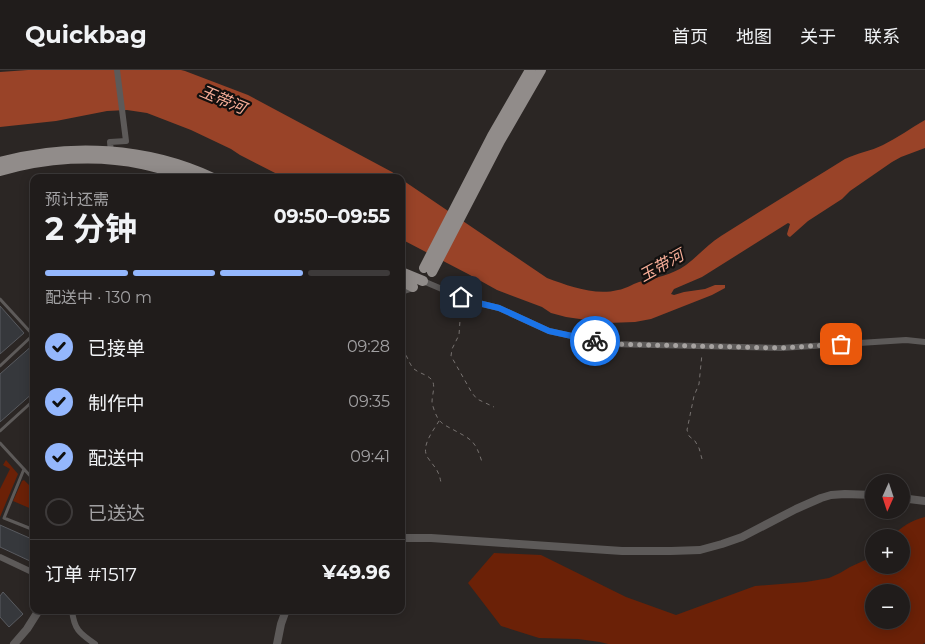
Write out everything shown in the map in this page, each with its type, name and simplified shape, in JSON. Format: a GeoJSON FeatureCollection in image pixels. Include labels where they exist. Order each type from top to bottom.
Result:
{"type":"FeatureCollection","features":[{"type":"Feature","properties":{"kind":"main road"},"geometry":{"type":"LineString","coordinates":[[478,173],[492,136],[530,70]]}},
{"type":"Feature","properties":{"kind":"main road"},"geometry":{"type":"LineString","coordinates":[[428,270],[478,173],[541,70]]}},
{"type":"Feature","properties":{"kind":"main road"},"geometry":{"type":"LineString","coordinates":[[0,162],[59,152],[111,152],[145,156],[203,174]]}},
{"type":"Feature","properties":{"kind":"main road"},"geometry":{"type":"LineString","coordinates":[[0,171],[41,162],[89,159],[137,163],[176,174]]}},
{"type":"Feature","properties":{"kind":"main road"},"geometry":{"type":"LineString","coordinates":[[405,274],[423,281]]}},
{"type":"Feature","properties":{"kind":"main road"},"geometry":{"type":"LineString","coordinates":[[405,284],[413,287]]}},
{"type":"Feature","properties":{"kind":"street"},"geometry":{"type":"LineString","coordinates":[[111,152],[110,142],[126,141],[117,70]]}},
{"type":"Feature","properties":{"kind":"street"},"geometry":{"type":"LineString","coordinates":[[423,281],[470,301],[499,308],[549,331],[608,344],[781,348],[906,340],[925,342]]}},
{"type":"Feature","properties":{"kind":"street"},"geometry":{"type":"LineString","coordinates":[[405,290],[413,287]]}},
{"type":"Feature","properties":{"kind":"street"},"geometry":{"type":"LineString","coordinates":[[405,538],[622,550],[700,550],[742,537],[821,498],[845,494],[865,495]]}},
{"type":"Feature","properties":{"kind":"street"},"geometry":{"type":"LineString","coordinates":[[910,499],[925,501]]}},
{"type":"Feature","properties":{"kind":"street"},"geometry":{"type":"LineString","coordinates":[[0,557],[30,571]]}},
{"type":"Feature","properties":{"kind":"street"},"geometry":{"type":"LineString","coordinates":[[14,644],[36,614]]}},
{"type":"Feature","properties":{"kind":"street"},"geometry":{"type":"LineString","coordinates":[[72,614],[77,630],[95,644]]}},
{"type":"Feature","properties":{"kind":"street"},"geometry":{"type":"LineString","coordinates":[[277,644],[285,614]]}},
{"type":"Feature","properties":{"kind":"lane"},"geometry":{"type":"LineString","coordinates":[[0,299],[30,332]]}},
{"type":"Feature","properties":{"kind":"lane"},"geometry":{"type":"LineString","coordinates":[[0,366],[30,340]]}},
{"type":"Feature","properties":{"kind":"lane"},"geometry":{"type":"LineString","coordinates":[[0,431],[30,404]]}},
{"type":"Feature","properties":{"kind":"lane"},"geometry":{"type":"LineString","coordinates":[[0,443],[30,476]]}},
{"type":"Feature","properties":{"kind":"lane"},"geometry":{"type":"LineString","coordinates":[[24,469],[4,518],[30,528]]}},
{"type":"Feature","properties":{"kind":"path"},"geometry":{"type":"LineString","coordinates":[[461,297],[459,335],[452,349],[451,356],[477,399],[494,407]]}},
{"type":"Feature","properties":{"kind":"path"},"geometry":{"type":"LineString","coordinates":[[702,459],[699,448],[689,436],[687,430],[694,396],[699,384],[703,346]]}},
{"type":"Feature","properties":{"kind":"path"},"geometry":{"type":"LineString","coordinates":[[405,352],[412,367],[432,381],[434,387],[433,406],[439,420],[472,441],[478,448],[482,462]]}},
{"type":"Feature","properties":{"kind":"path"},"geometry":{"type":"LineString","coordinates":[[439,420],[428,440],[426,452],[428,458],[438,470],[441,483]]}},
{"type":"Feature","properties":{"kind":"shaded area"},"geometry":{"type":"Polygon","coordinates":[[[6,460],[18,474],[0,517],[0,489],[10,469],[3,465],[6,460]]]}},
{"type":"Feature","properties":{"kind":"shaded area"},"geometry":{"type":"Polygon","coordinates":[[[24,480],[30,486],[30,508],[13,501],[24,480]]]}},
{"type":"Feature","properties":{"kind":"shaded area"},"geometry":{"type":"Polygon","coordinates":[[[925,517],[925,643],[923,644],[608,644],[578,639],[539,638],[501,626],[468,583],[494,553],[541,555],[626,597],[676,615],[755,586],[806,582],[829,578],[865,560],[865,574],[910,574],[910,529],[900,529],[911,522],[925,517]]]}},
{"type":"Feature","properties":{"kind":"water","name":"玉带河"},"geometry":{"type":"Polygon","coordinates":[[[28,70],[185,71],[248,95],[395,174],[277,174],[191,130],[147,113],[127,110],[107,111],[56,121],[0,127],[0,72],[28,70]]]}},
{"type":"Feature","properties":{"kind":"water"},"geometry":{"type":"Polygon","coordinates":[[[925,120],[925,148],[892,162],[850,191],[842,199],[808,221],[790,237],[787,234],[790,224],[788,223],[702,277],[674,289],[671,294],[674,295],[705,289],[715,285],[725,285],[725,288],[712,295],[651,319],[635,322],[607,323],[551,313],[542,307],[497,290],[405,241],[405,182],[547,278],[573,287],[609,292],[669,274],[681,268],[721,236],[845,159],[874,149],[925,120]]]}},
{"type":"Feature","properties":{"kind":"building"},"geometry":{"type":"Polygon","coordinates":[[[0,306],[24,333],[0,354],[0,306]]]}},
{"type":"Feature","properties":{"kind":"building"},"geometry":{"type":"Polygon","coordinates":[[[30,348],[30,396],[0,422],[0,374],[30,348]]]}},
{"type":"Feature","properties":{"kind":"building"},"geometry":{"type":"Polygon","coordinates":[[[0,525],[30,538],[30,561],[0,547],[0,525]]]}},
{"type":"Feature","properties":{"kind":"building"},"geometry":{"type":"Polygon","coordinates":[[[3,592],[23,614],[9,627],[0,617],[0,596],[3,592]]]}},
{"type":"Feature","properties":{"kind":"way so far"},"geometry":{"type":"LineString","coordinates":[[595,341],[608,344],[781,348],[841,344]]}},
{"type":"Feature","properties":{"kind":"route"},"geometry":{"type":"LineString","coordinates":[[461,297],[499,308],[549,331],[595,341]]}}]}
